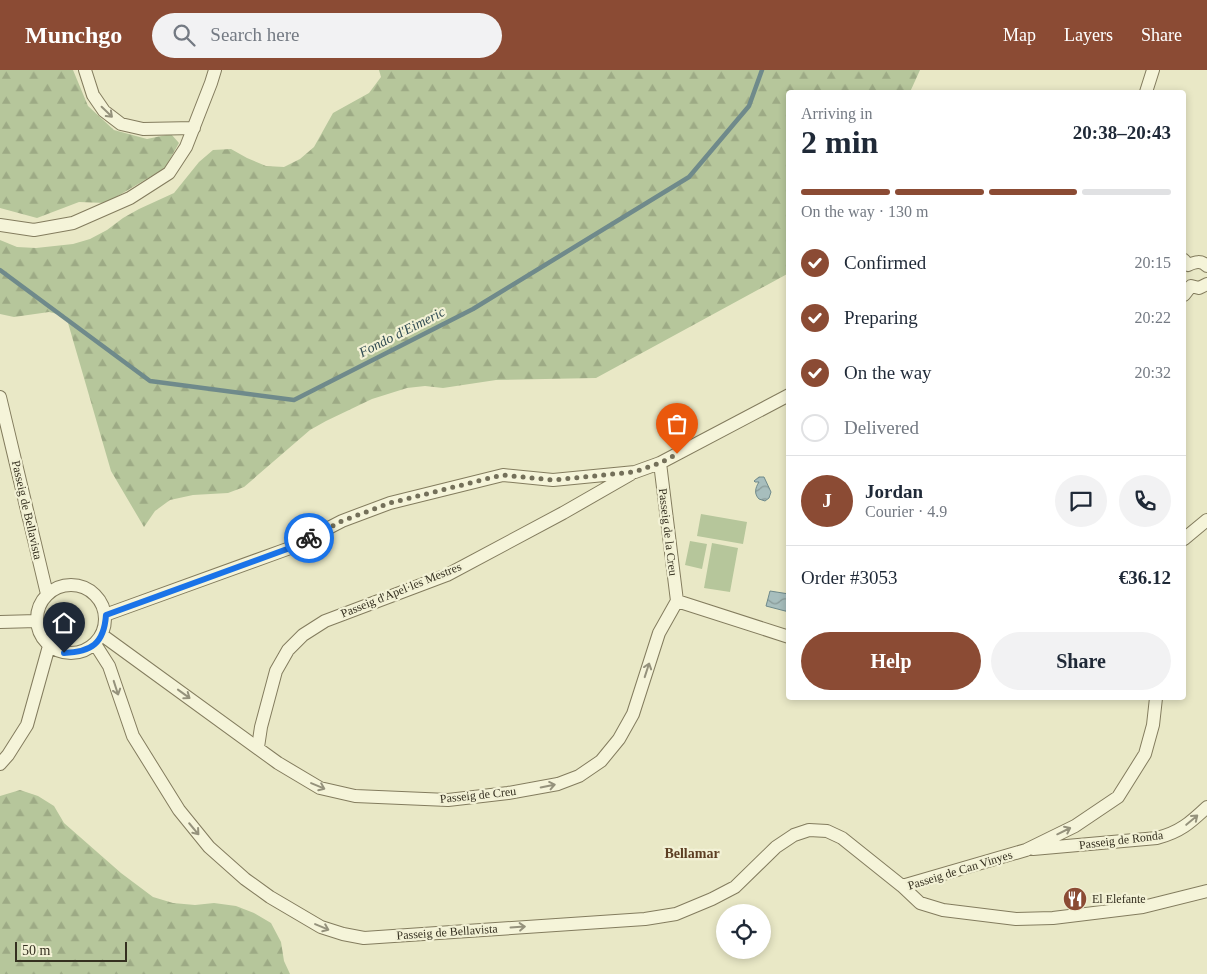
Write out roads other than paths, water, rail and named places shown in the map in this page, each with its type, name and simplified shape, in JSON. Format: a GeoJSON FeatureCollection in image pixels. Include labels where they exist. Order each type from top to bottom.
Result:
{"type":"FeatureCollection","features":[{"type":"Feature","properties":{"kind":"street"},"geometry":{"type":"LineString","coordinates":[[85,70],[93,95],[104,111],[121,124],[143,129],[194,128]]}},
{"type":"Feature","properties":{"kind":"street"},"geometry":{"type":"LineString","coordinates":[[0,225],[34,230],[73,223],[130,198],[169,173],[186,148],[214,77],[214,70]]}},
{"type":"Feature","properties":{"kind":"street"},"geometry":{"type":"LineString","coordinates":[[1147,90],[1154,70]]}},
{"type":"Feature","properties":{"kind":"street"},"geometry":{"type":"LineString","coordinates":[[1186,262],[1206,262]]}},
{"type":"Feature","properties":{"kind":"street"},"geometry":{"type":"LineString","coordinates":[[1187,291],[1207,285]]}},
{"type":"Feature","properties":{"kind":"street","name":"Passeig de Bellavista"},"geometry":{"type":"LineString","coordinates":[[0,397],[47,594]]}},
{"type":"Feature","properties":{"kind":"street"},"geometry":{"type":"LineString","coordinates":[[106,615],[290,548],[342,521],[390,503],[502,475],[553,480],[634,472],[660,463],[786,397]]}},
{"type":"Feature","properties":{"kind":"street","name":"Passeig de la Creu"},"geometry":{"type":"LineString","coordinates":[[660,463],[677,602]]}},
{"type":"Feature","properties":{"kind":"street","name":"Passeig d'Apel·les Mestres"},"geometry":{"type":"LineString","coordinates":[[258,748],[261,727],[276,672],[288,650],[303,635],[325,621],[447,575],[563,513],[634,472]]}},
{"type":"Feature","properties":{"kind":"street"},"geometry":{"type":"LineString","coordinates":[[1186,538],[1207,520]]}},
{"type":"Feature","properties":{"kind":"street"},"geometry":{"type":"LineString","coordinates":[[70,584],[82,586],[93,592],[101,602],[106,615],[105,626],[99,640],[81,652],[64,653],[49,646],[38,630],[38,611],[47,594],[58,587],[70,584]]}},
{"type":"Feature","properties":{"kind":"street"},"geometry":{"type":"LineString","coordinates":[[677,602],[786,636]]}},
{"type":"Feature","properties":{"kind":"street","name":"Passeig de Creu"},"geometry":{"type":"LineString","coordinates":[[99,640],[278,763],[320,788],[355,796],[448,800],[508,794],[558,784],[580,776],[601,761],[619,739],[633,714],[659,633],[677,602]]}},
{"type":"Feature","properties":{"kind":"street"},"geometry":{"type":"LineString","coordinates":[[0,622],[37,621]]}},
{"type":"Feature","properties":{"kind":"street","name":"Passeig de Bellavista"},"geometry":{"type":"LineString","coordinates":[[99,640],[133,736],[178,810],[209,847],[244,879],[270,897],[321,927],[343,934],[364,938],[645,919],[676,914],[735,887],[776,847],[794,835],[809,830],[827,831],[842,838],[902,886]]}},
{"type":"Feature","properties":{"kind":"street"},"geometry":{"type":"LineString","coordinates":[[0,764],[27,725],[49,646]]}},
{"type":"Feature","properties":{"kind":"street","name":"Passeig de Can Vinyes"},"geometry":{"type":"LineString","coordinates":[[902,886],[1026,850],[1075,826],[1118,797],[1145,754],[1153,725],[1156,700]]}},
{"type":"Feature","properties":{"kind":"street","name":"Passeig de Ronda"},"geometry":{"type":"LineString","coordinates":[[1026,850],[1157,838],[1174,833],[1190,823],[1207,806]]}},
{"type":"Feature","properties":{"kind":"street","name":"Passeig de Can Vinyes"},"geometry":{"type":"LineString","coordinates":[[902,886],[920,903],[943,910],[1016,919],[1053,918],[1114,911],[1151,905],[1207,891]]}},
{"type":"Feature","properties":{"kind":"water"},"geometry":{"type":"Polygon","coordinates":[[[759,477],[764,477],[771,492],[769,498],[765,501],[759,499],[756,493],[759,482],[754,481],[759,477]]]}},
{"type":"Feature","properties":{"kind":"water"},"geometry":{"type":"Polygon","coordinates":[[[770,591],[786,594],[786,611],[766,606],[770,591]]]}},
{"type":"Feature","properties":{"kind":"waterway","name":"Fondo d'Eimeric"},"geometry":{"type":"LineString","coordinates":[[0,270],[150,381],[294,400],[473,309],[689,177],[749,106],[762,70]]}},
{"type":"Feature","properties":{"kind":"place","name":"El Elefante"},"geometry":{"type":"Point","coordinates":[1075,899]}},
{"type":"Feature","properties":{"kind":"district","name":"Bellamar"},"geometry":{"type":"Point","coordinates":[692,853]}}]}
